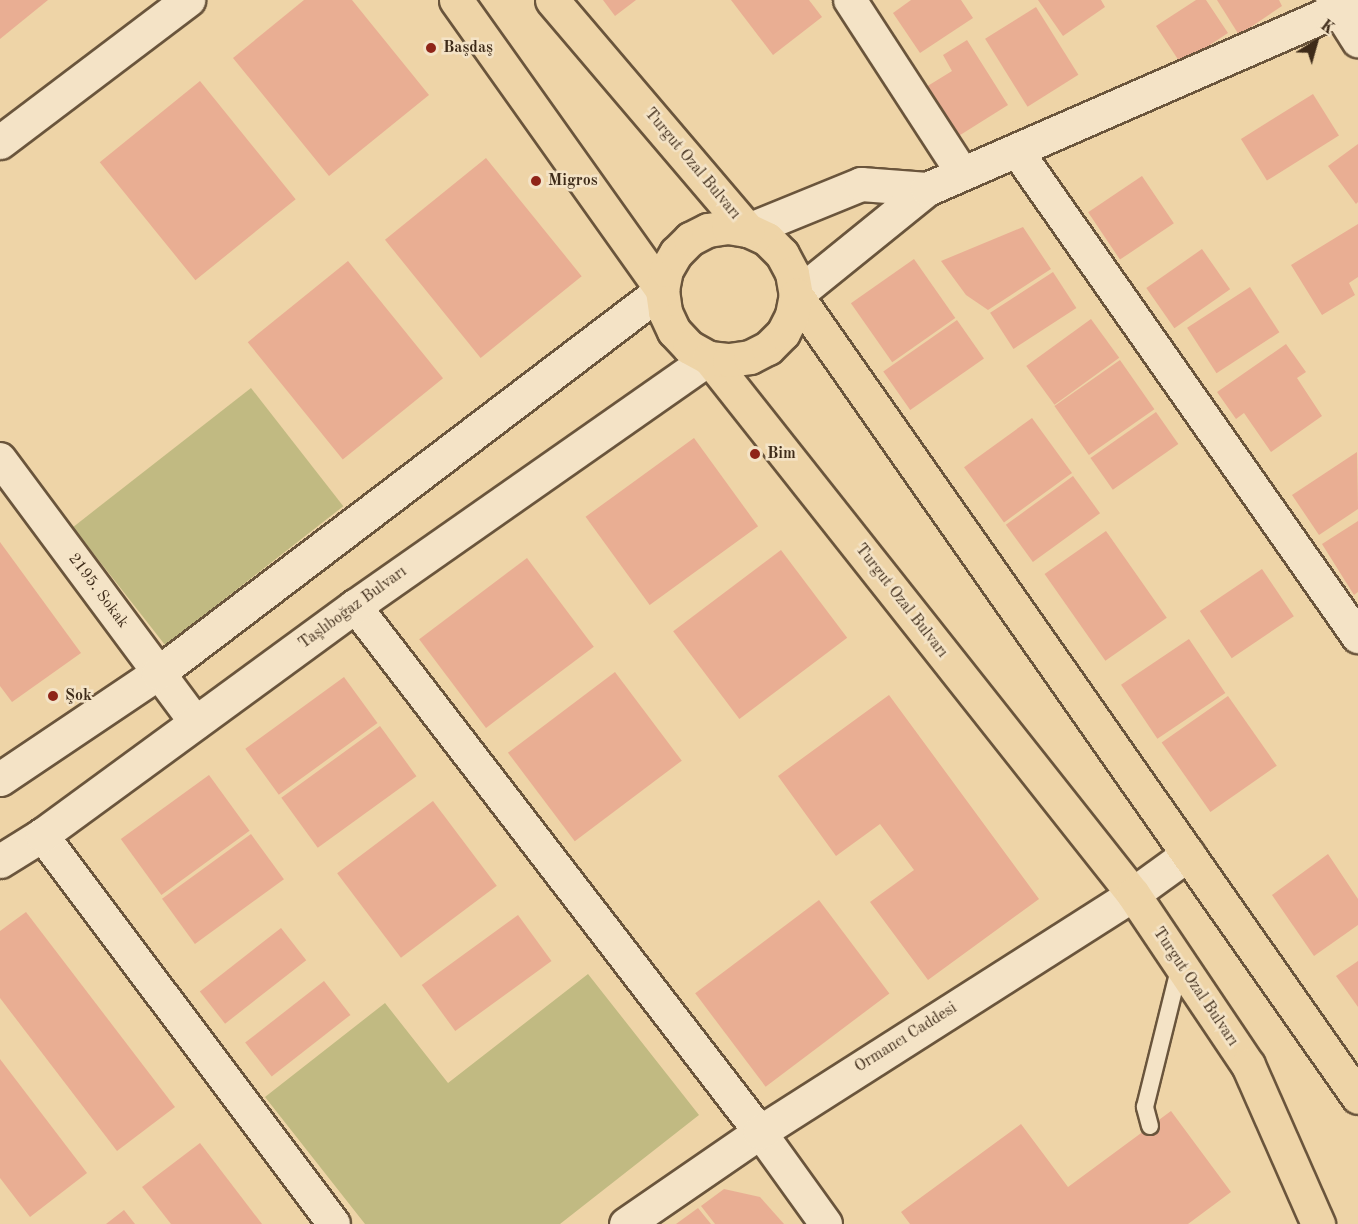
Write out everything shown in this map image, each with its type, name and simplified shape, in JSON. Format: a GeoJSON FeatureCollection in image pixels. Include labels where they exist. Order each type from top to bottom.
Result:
{"type":"FeatureCollection","features":[{"type":"Feature","properties":{"kind":"main road","name":"Turgut Ozal Bulvarı"},"geometry":{"type":"LineString","coordinates":[[456,0],[662,290],[665,312],[674,331],[689,347],[709,358],[1132,894],[1248,1065],[1318,1224]]}},
{"type":"Feature","properties":{"kind":"main road","name":"Turgut Ozal Bulvarı"},"geometry":{"type":"LineString","coordinates":[[552,0],[748,230],[767,239],[782,254],[792,273],[796,295],[1358,1097]]}},
{"type":"Feature","properties":{"kind":"main road"},"geometry":{"type":"LineString","coordinates":[[662,290],[666,270],[676,253],[690,239],[708,230],[728,227],[748,230]]}},
{"type":"Feature","properties":{"kind":"main road"},"geometry":{"type":"LineString","coordinates":[[709,358],[729,360],[750,357],[768,348],[783,333],[792,315],[796,295]]}},
{"type":"Feature","properties":{"kind":"street"},"geometry":{"type":"LineString","coordinates":[[0,142],[188,0]]}},
{"type":"Feature","properties":{"kind":"street"},"geometry":{"type":"LineString","coordinates":[[850,0],[963,174]]}},
{"type":"Feature","properties":{"kind":"street"},"geometry":{"type":"LineString","coordinates":[[796,295],[927,189],[1017,151],[1343,4],[1358,41]]}},
{"type":"Feature","properties":{"kind":"street"},"geometry":{"type":"LineString","coordinates":[[1017,151],[1358,637]]}},
{"type":"Feature","properties":{"kind":"street"},"geometry":{"type":"LineString","coordinates":[[748,230],[861,184],[927,189]]}},
{"type":"Feature","properties":{"kind":"street"},"geometry":{"type":"LineString","coordinates":[[0,779],[158,673],[662,290]]}},
{"type":"Feature","properties":{"kind":"street","name":"Taşlıboğaz Bulvarı"},"geometry":{"type":"LineString","coordinates":[[0,861],[42,835],[355,606],[709,358]]}},
{"type":"Feature","properties":{"kind":"street","name":"2195. Sokak"},"geometry":{"type":"LineString","coordinates":[[0,459],[196,723]]}},
{"type":"Feature","properties":{"kind":"street"},"geometry":{"type":"LineString","coordinates":[[355,606],[760,1132],[826,1224]]}},
{"type":"Feature","properties":{"kind":"street"},"geometry":{"type":"LineString","coordinates":[[42,835],[334,1224]]}},
{"type":"Feature","properties":{"kind":"street","name":"Ormancı Caddesi"},"geometry":{"type":"LineString","coordinates":[[626,1224],[760,1132],[1132,894],[1188,854]]}},
{"type":"Feature","properties":{"kind":"lane"},"geometry":{"type":"LineString","coordinates":[[1150,1126],[1145,1107],[1180,965]]}},
{"type":"Feature","properties":{"kind":"shaded area"},"geometry":{"type":"Polygon","coordinates":[[[251,388],[343,506],[165,645],[73,527],[251,388]]]}},
{"type":"Feature","properties":{"kind":"shaded area"},"geometry":{"type":"Polygon","coordinates":[[[588,974],[699,1115],[560,1224],[365,1224],[265,1097],[385,1003],[448,1083],[588,974]]]}},
{"type":"Feature","properties":{"kind":"building"},"geometry":{"type":"Polygon","coordinates":[[[0,0],[48,0],[0,39],[0,0]]]}},
{"type":"Feature","properties":{"kind":"building"},"geometry":{"type":"Polygon","coordinates":[[[304,0],[352,0],[429,95],[329,176],[233,58],[304,0]]]}},
{"type":"Feature","properties":{"kind":"building"},"geometry":{"type":"Polygon","coordinates":[[[603,0],[636,0],[615,16],[603,0]]]}},
{"type":"Feature","properties":{"kind":"building"},"geometry":{"type":"Polygon","coordinates":[[[731,0],[809,0],[822,17],[773,55],[731,0]]]}},
{"type":"Feature","properties":{"kind":"building"},"geometry":{"type":"Polygon","coordinates":[[[911,0],[961,0],[973,18],[920,53],[893,13],[911,0]]]}},
{"type":"Feature","properties":{"kind":"building"},"geometry":{"type":"Polygon","coordinates":[[[1038,0],[1101,0],[1105,7],[1063,36],[1038,0]]]}},
{"type":"Feature","properties":{"kind":"building"},"geometry":{"type":"Polygon","coordinates":[[[1196,0],[1206,0],[1228,33],[1181,64],[1156,26],[1196,0]]]}},
{"type":"Feature","properties":{"kind":"building"},"geometry":{"type":"Polygon","coordinates":[[[1217,0],[1279,0],[1282,6],[1239,35],[1217,0]]]}},
{"type":"Feature","properties":{"kind":"building"},"geometry":{"type":"Polygon","coordinates":[[[1036,7],[1078,75],[1028,107],[985,39],[1036,7]]]}},
{"type":"Feature","properties":{"kind":"building"},"geometry":{"type":"Polygon","coordinates":[[[967,40],[1008,105],[957,137],[926,87],[952,71],[943,55],[967,40]]]}},
{"type":"Feature","properties":{"kind":"building"},"geometry":{"type":"Polygon","coordinates":[[[200,81],[296,199],[195,280],[100,162],[200,81]]]}},
{"type":"Feature","properties":{"kind":"building"},"geometry":{"type":"Polygon","coordinates":[[[1313,94],[1339,136],[1267,181],[1241,139],[1313,94]]]}},
{"type":"Feature","properties":{"kind":"building"},"geometry":{"type":"Polygon","coordinates":[[[1358,144],[1358,202],[1356,204],[1328,166],[1358,144]]]}},
{"type":"Feature","properties":{"kind":"building"},"geometry":{"type":"Polygon","coordinates":[[[486,158],[582,276],[481,358],[385,240],[486,158]]]}},
{"type":"Feature","properties":{"kind":"building"},"geometry":{"type":"Polygon","coordinates":[[[1142,176],[1174,223],[1120,260],[1088,212],[1142,176]]]}},
{"type":"Feature","properties":{"kind":"building"},"geometry":{"type":"Polygon","coordinates":[[[1358,224],[1358,277],[1349,283],[1355,295],[1322,315],[1291,265],[1358,224]]]}},
{"type":"Feature","properties":{"kind":"building"},"geometry":{"type":"Polygon","coordinates":[[[1023,227],[1051,269],[988,310],[966,295],[941,261],[1023,227]]]}},
{"type":"Feature","properties":{"kind":"building"},"geometry":{"type":"Polygon","coordinates":[[[1202,249],[1230,289],[1174,328],[1146,288],[1202,249]]]}},
{"type":"Feature","properties":{"kind":"building"},"geometry":{"type":"Polygon","coordinates":[[[914,259],[955,318],[892,362],[851,303],[914,259]]]}},
{"type":"Feature","properties":{"kind":"building"},"geometry":{"type":"Polygon","coordinates":[[[348,261],[443,378],[343,460],[248,342],[348,261]]]}},
{"type":"Feature","properties":{"kind":"building"},"geometry":{"type":"Polygon","coordinates":[[[1053,272],[1076,308],[1014,349],[990,313],[1053,272]]]}},
{"type":"Feature","properties":{"kind":"building"},"geometry":{"type":"Polygon","coordinates":[[[1250,287],[1279,332],[1217,373],[1187,328],[1250,287]]]}},
{"type":"Feature","properties":{"kind":"building"},"geometry":{"type":"Polygon","coordinates":[[[1091,319],[1119,358],[1054,405],[1026,366],[1091,319]]]}},
{"type":"Feature","properties":{"kind":"building"},"geometry":{"type":"Polygon","coordinates":[[[957,320],[984,359],[910,410],[883,372],[957,320]]]}},
{"type":"Feature","properties":{"kind":"building"},"geometry":{"type":"Polygon","coordinates":[[[1286,344],[1306,372],[1297,378],[1322,416],[1271,452],[1244,413],[1236,419],[1217,392],[1286,344]]]}},
{"type":"Feature","properties":{"kind":"building"},"geometry":{"type":"Polygon","coordinates":[[[1120,360],[1154,409],[1089,455],[1054,406],[1120,360]]]}},
{"type":"Feature","properties":{"kind":"building"},"geometry":{"type":"Polygon","coordinates":[[[1156,412],[1178,444],[1113,490],[1090,458],[1156,412]]]}},
{"type":"Feature","properties":{"kind":"building"},"geometry":{"type":"Polygon","coordinates":[[[1032,418],[1072,473],[1004,522],[964,467],[1032,418]]]}},
{"type":"Feature","properties":{"kind":"building"},"geometry":{"type":"Polygon","coordinates":[[[694,438],[758,526],[650,605],[586,517],[694,438]]]}},
{"type":"Feature","properties":{"kind":"building"},"geometry":{"type":"Polygon","coordinates":[[[1357,452],[1358,509],[1319,535],[1292,495],[1357,452]]]}},
{"type":"Feature","properties":{"kind":"building"},"geometry":{"type":"Polygon","coordinates":[[[1073,476],[1100,513],[1033,562],[1006,525],[1073,476]]]}},
{"type":"Feature","properties":{"kind":"building"},"geometry":{"type":"Polygon","coordinates":[[[1358,521],[1358,592],[1354,595],[1322,544],[1358,521]]]}},
{"type":"Feature","properties":{"kind":"building"},"geometry":{"type":"Polygon","coordinates":[[[1106,531],[1167,618],[1105,661],[1045,574],[1106,531]]]}},
{"type":"Feature","properties":{"kind":"building"},"geometry":{"type":"Polygon","coordinates":[[[0,542],[81,653],[12,702],[0,686],[0,542]]]}},
{"type":"Feature","properties":{"kind":"building"},"geometry":{"type":"Polygon","coordinates":[[[781,550],[847,638],[739,719],[673,631],[781,550]]]}},
{"type":"Feature","properties":{"kind":"building"},"geometry":{"type":"Polygon","coordinates":[[[527,558],[594,647],[486,728],[419,639],[527,558]]]}},
{"type":"Feature","properties":{"kind":"building"},"geometry":{"type":"Polygon","coordinates":[[[1262,569],[1294,616],[1232,658],[1200,611],[1262,569]]]}},
{"type":"Feature","properties":{"kind":"building"},"geometry":{"type":"Polygon","coordinates":[[[1189,639],[1225,693],[1157,739],[1121,685],[1189,639]]]}},
{"type":"Feature","properties":{"kind":"building"},"geometry":{"type":"Polygon","coordinates":[[[615,672],[682,761],[575,841],[508,753],[615,672]]]}},
{"type":"Feature","properties":{"kind":"building"},"geometry":{"type":"Polygon","coordinates":[[[344,677],[378,723],[279,795],[245,749],[344,677]]]}},
{"type":"Feature","properties":{"kind":"building"},"geometry":{"type":"Polygon","coordinates":[[[889,695],[1039,899],[928,980],[870,902],[914,870],[880,824],[836,856],[778,776],[889,695]]]}},
{"type":"Feature","properties":{"kind":"building"},"geometry":{"type":"Polygon","coordinates":[[[1228,696],[1277,766],[1210,812],[1162,742],[1228,696]]]}},
{"type":"Feature","properties":{"kind":"building"},"geometry":{"type":"Polygon","coordinates":[[[380,726],[416,776],[318,848],[281,798],[380,726]]]}},
{"type":"Feature","properties":{"kind":"building"},"geometry":{"type":"Polygon","coordinates":[[[209,775],[250,831],[161,895],[121,839],[209,775]]]}},
{"type":"Feature","properties":{"kind":"building"},"geometry":{"type":"Polygon","coordinates":[[[433,801],[497,886],[401,958],[337,873],[433,801]]]}},
{"type":"Feature","properties":{"kind":"building"},"geometry":{"type":"Polygon","coordinates":[[[251,834],[284,879],[195,944],[162,899],[251,834]]]}},
{"type":"Feature","properties":{"kind":"building"},"geometry":{"type":"Polygon","coordinates":[[[1328,854],[1358,899],[1358,925],[1314,956],[1272,895],[1328,854]]]}},
{"type":"Feature","properties":{"kind":"building"},"geometry":{"type":"Polygon","coordinates":[[[819,900],[889,993],[766,1087],[695,993],[819,900]]]}},
{"type":"Feature","properties":{"kind":"building"},"geometry":{"type":"Polygon","coordinates":[[[26,912],[175,1107],[117,1151],[0,998],[0,931],[26,912]]]}},
{"type":"Feature","properties":{"kind":"building"},"geometry":{"type":"Polygon","coordinates":[[[518,915],[552,961],[455,1031],[422,985],[518,915]]]}},
{"type":"Feature","properties":{"kind":"building"},"geometry":{"type":"Polygon","coordinates":[[[281,928],[306,960],[225,1024],[200,991],[281,928]]]}},
{"type":"Feature","properties":{"kind":"building"},"geometry":{"type":"Polygon","coordinates":[[[1358,961],[1358,1007],[1336,976],[1358,961]]]}},
{"type":"Feature","properties":{"kind":"building"},"geometry":{"type":"Polygon","coordinates":[[[324,981],[350,1015],[272,1076],[245,1043],[324,981]]]}},
{"type":"Feature","properties":{"kind":"building"},"geometry":{"type":"Polygon","coordinates":[[[0,1059],[87,1173],[30,1217],[0,1178],[0,1059]]]}},
{"type":"Feature","properties":{"kind":"building"},"geometry":{"type":"Polygon","coordinates":[[[1171,1111],[1231,1192],[1188,1224],[910,1224],[901,1212],[1021,1124],[1068,1187],[1171,1111]]]}},
{"type":"Feature","properties":{"kind":"building"},"geometry":{"type":"Polygon","coordinates":[[[200,1143],[262,1224],[171,1224],[142,1187],[200,1143]]]}},
{"type":"Feature","properties":{"kind":"building"},"geometry":{"type":"Polygon","coordinates":[[[724,1189],[760,1197],[784,1224],[715,1224],[701,1206],[724,1189]]]}},
{"type":"Feature","properties":{"kind":"building"},"geometry":{"type":"Polygon","coordinates":[[[698,1208],[711,1224],[676,1224],[698,1208]]]}},
{"type":"Feature","properties":{"kind":"building"},"geometry":{"type":"Polygon","coordinates":[[[124,1210],[135,1224],[106,1224],[124,1210]]]}},
{"type":"Feature","properties":{"kind":"place","name":"Başdaş"},"geometry":{"type":"Point","coordinates":[431,48]}},
{"type":"Feature","properties":{"kind":"place","name":"Migros"},"geometry":{"type":"Point","coordinates":[536,181]}},
{"type":"Feature","properties":{"kind":"place","name":"Bim"},"geometry":{"type":"Point","coordinates":[755,454]}},
{"type":"Feature","properties":{"kind":"place","name":"Şok"},"geometry":{"type":"Point","coordinates":[53,696]}}]}
